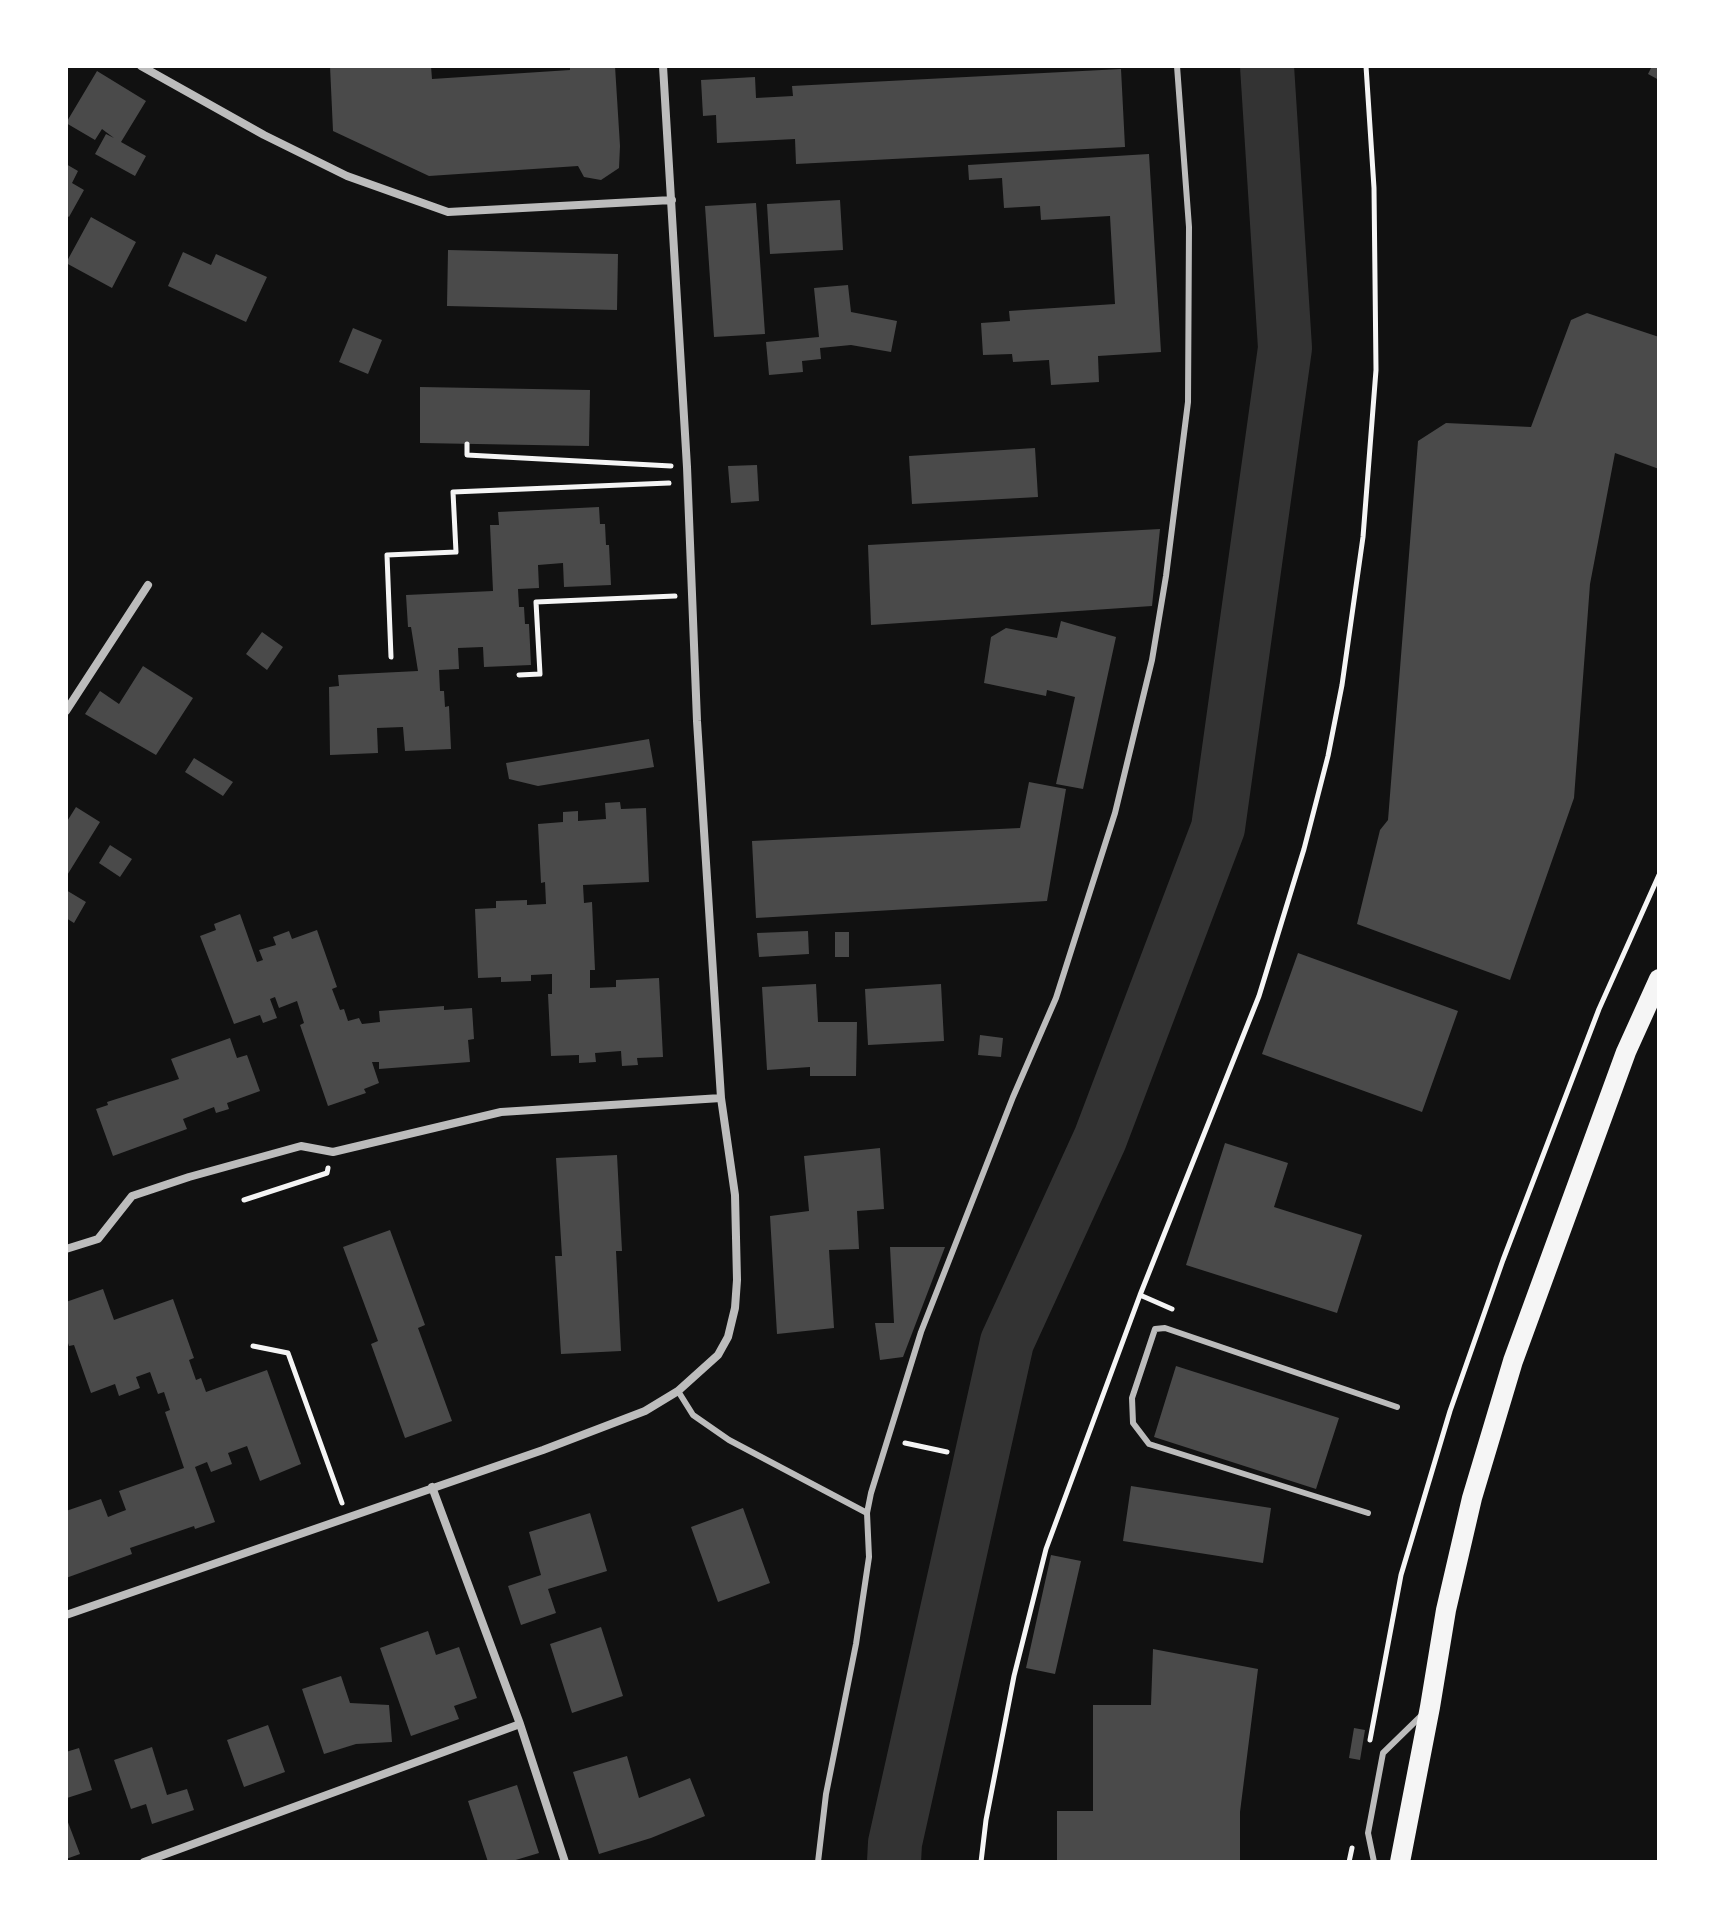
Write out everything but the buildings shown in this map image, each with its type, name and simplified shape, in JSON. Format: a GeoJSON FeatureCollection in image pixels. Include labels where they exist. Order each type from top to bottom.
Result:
{"type":"FeatureCollection","features":[{"type":"Feature","properties":{"kind":"main road"},"geometry":{"type":"LineString","coordinates":[[1400,1862],[1446,1610],[1461,1544],[1513,1361],[1626,1052],[1659,979]]}},
{"type":"Feature","properties":{"kind":"street"},"geometry":{"type":"LineString","coordinates":[[141,66],[264,135],[347,176],[448,212],[672,200]]}},
{"type":"Feature","properties":{"kind":"street"},"geometry":{"type":"LineString","coordinates":[[66,1615],[645,1411],[678,1391],[718,1355],[728,1337],[735,1308],[735,1195],[721,1098],[697,721],[688,483],[663,66]]}},
{"type":"Feature","properties":{"kind":"street"},"geometry":{"type":"LineString","coordinates":[[66,711],[148,585]]}},
{"type":"Feature","properties":{"kind":"street"},"geometry":{"type":"LineString","coordinates":[[66,1249],[98,1239],[132,1196],[301,1146],[333,1152],[501,1112],[721,1098]]}},
{"type":"Feature","properties":{"kind":"street"},"geometry":{"type":"LineString","coordinates":[[432,1487],[520,1724],[565,1862]]}},
{"type":"Feature","properties":{"kind":"street"},"geometry":{"type":"LineString","coordinates":[[144,1862],[520,1724]]}},
{"type":"Feature","properties":{"kind":"lane"},"geometry":{"type":"LineString","coordinates":[[818,1862],[826,1794],[856,1644],[869,1557],[867,1513],[921,1332],[1013,1097],[1056,998],[1115,813],[1152,660],[1188,402],[1189,227],[1177,66]]}},
{"type":"Feature","properties":{"kind":"lane"},"geometry":{"type":"LineString","coordinates":[[1368,1513],[1149,1444],[1133,1423],[1132,1398],[1155,1329],[1165,1328],[1397,1407]]}},
{"type":"Feature","properties":{"kind":"lane"},"geometry":{"type":"LineString","coordinates":[[678,1391],[693,1415],[729,1440],[867,1513]]}},
{"type":"Feature","properties":{"kind":"lane"},"geometry":{"type":"LineString","coordinates":[[1374,1862],[1368,1833],[1383,1753],[1430,1707]]}},
{"type":"Feature","properties":{"kind":"path"},"geometry":{"type":"LineString","coordinates":[[981,1862],[986,1820],[1014,1676],[1046,1549],[1140,1295],[1259,996],[1304,849],[1328,756],[1342,685],[1363,537],[1376,370],[1374,188],[1366,66]]}},
{"type":"Feature","properties":{"kind":"path"},"geometry":{"type":"LineString","coordinates":[[467,444],[467,455],[687,467]]}},
{"type":"Feature","properties":{"kind":"path"},"geometry":{"type":"LineString","coordinates":[[391,657],[387,555],[456,552],[453,492],[688,483]]}},
{"type":"Feature","properties":{"kind":"path"},"geometry":{"type":"LineString","coordinates":[[519,675],[540,674],[536,602],[692,595]]}},
{"type":"Feature","properties":{"kind":"path"},"geometry":{"type":"LineString","coordinates":[[1370,1741],[1401,1575],[1450,1411],[1503,1260],[1595,1019],[1659,875]]}},
{"type":"Feature","properties":{"kind":"path"},"geometry":{"type":"LineString","coordinates":[[244,1200],[327,1173],[333,1152]]}},
{"type":"Feature","properties":{"kind":"path"},"geometry":{"type":"LineString","coordinates":[[1140,1295],[1172,1309]]}},
{"type":"Feature","properties":{"kind":"path"},"geometry":{"type":"LineString","coordinates":[[253,1346],[288,1353],[346,1516]]}},
{"type":"Feature","properties":{"kind":"path"},"geometry":{"type":"LineString","coordinates":[[889,1439],[947,1452]]}},
{"type":"Feature","properties":{"kind":"path"},"geometry":{"type":"LineString","coordinates":[[1349,1862],[1352,1847]]}},
{"type":"Feature","properties":{"kind":"waterway"},"geometry":{"type":"LineString","coordinates":[[894,1862],[895,1843],[1007,1342],[1100,1139],[1218,828],[1285,348],[1267,66]]}}]}
